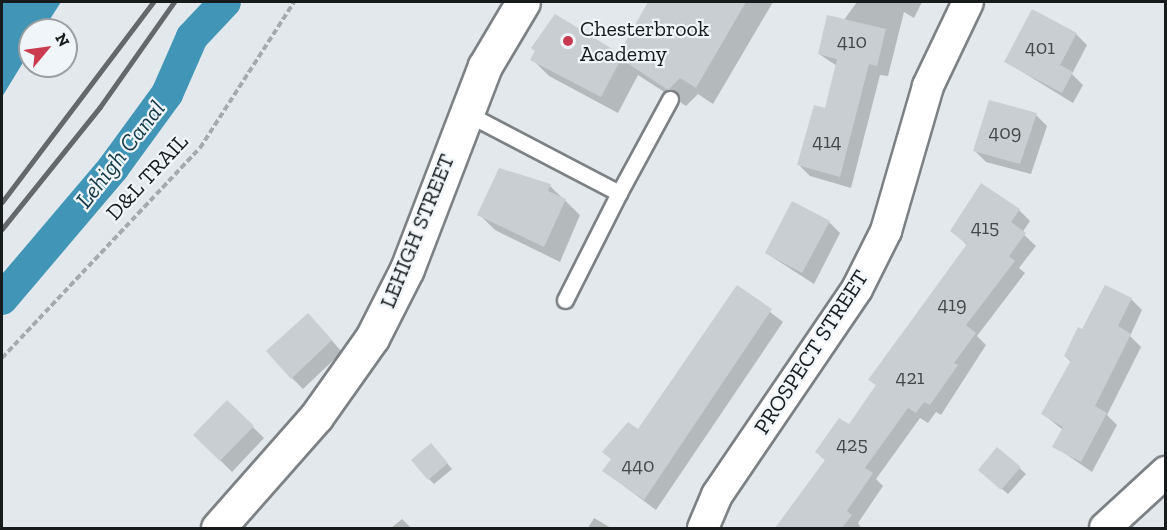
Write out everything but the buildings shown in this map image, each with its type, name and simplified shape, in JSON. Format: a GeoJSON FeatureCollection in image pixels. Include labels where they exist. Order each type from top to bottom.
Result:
{"type":"FeatureCollection","features":[{"type":"Feature","properties":{"kind":"street","name":"LEHIGH STREET"},"geometry":{"type":"LineString","coordinates":[[232,523],[316,417],[372,338],[407,269],[466,112],[523,2]]}},
{"type":"Feature","properties":{"kind":"street","name":"PROSPECT STREET"},"geometry":{"type":"LineString","coordinates":[[703,528],[717,495],[857,289],[886,231],[928,86],[968,2]]}},
{"type":"Feature","properties":{"kind":"street"},"geometry":{"type":"LineString","coordinates":[[1105,528],[1166,472]]}},
{"type":"Feature","properties":{"kind":"lane"},"geometry":{"type":"LineString","coordinates":[[565,300],[670,99]]}},
{"type":"Feature","properties":{"kind":"lane"},"geometry":{"type":"LineString","coordinates":[[466,112],[619,193]]}},
{"type":"Feature","properties":{"kind":"path","name":"D&L TRAIL"},"geometry":{"type":"LineString","coordinates":[[2,358],[200,148],[294,2]]}},
{"type":"Feature","properties":{"kind":"water"},"geometry":{"type":"Polygon","coordinates":[[[2,2],[61,2],[51,18],[18,18],[18,71],[2,97],[2,2]]]}},
{"type":"Feature","properties":{"kind":"waterway","name":"Lehigh Canal"},"geometry":{"type":"LineString","coordinates":[[2,299],[113,168],[167,94],[192,37],[225,2]]}},
{"type":"Feature","properties":{"kind":"railway"},"geometry":{"type":"LineString","coordinates":[[2,202],[153,2]]}},
{"type":"Feature","properties":{"kind":"railway"},"geometry":{"type":"LineString","coordinates":[[2,229],[100,107],[174,2]]}},
{"type":"Feature","properties":{"kind":"place","name":"Chesterbrook Academy"},"geometry":{"type":"Point","coordinates":[568,41]}}]}
